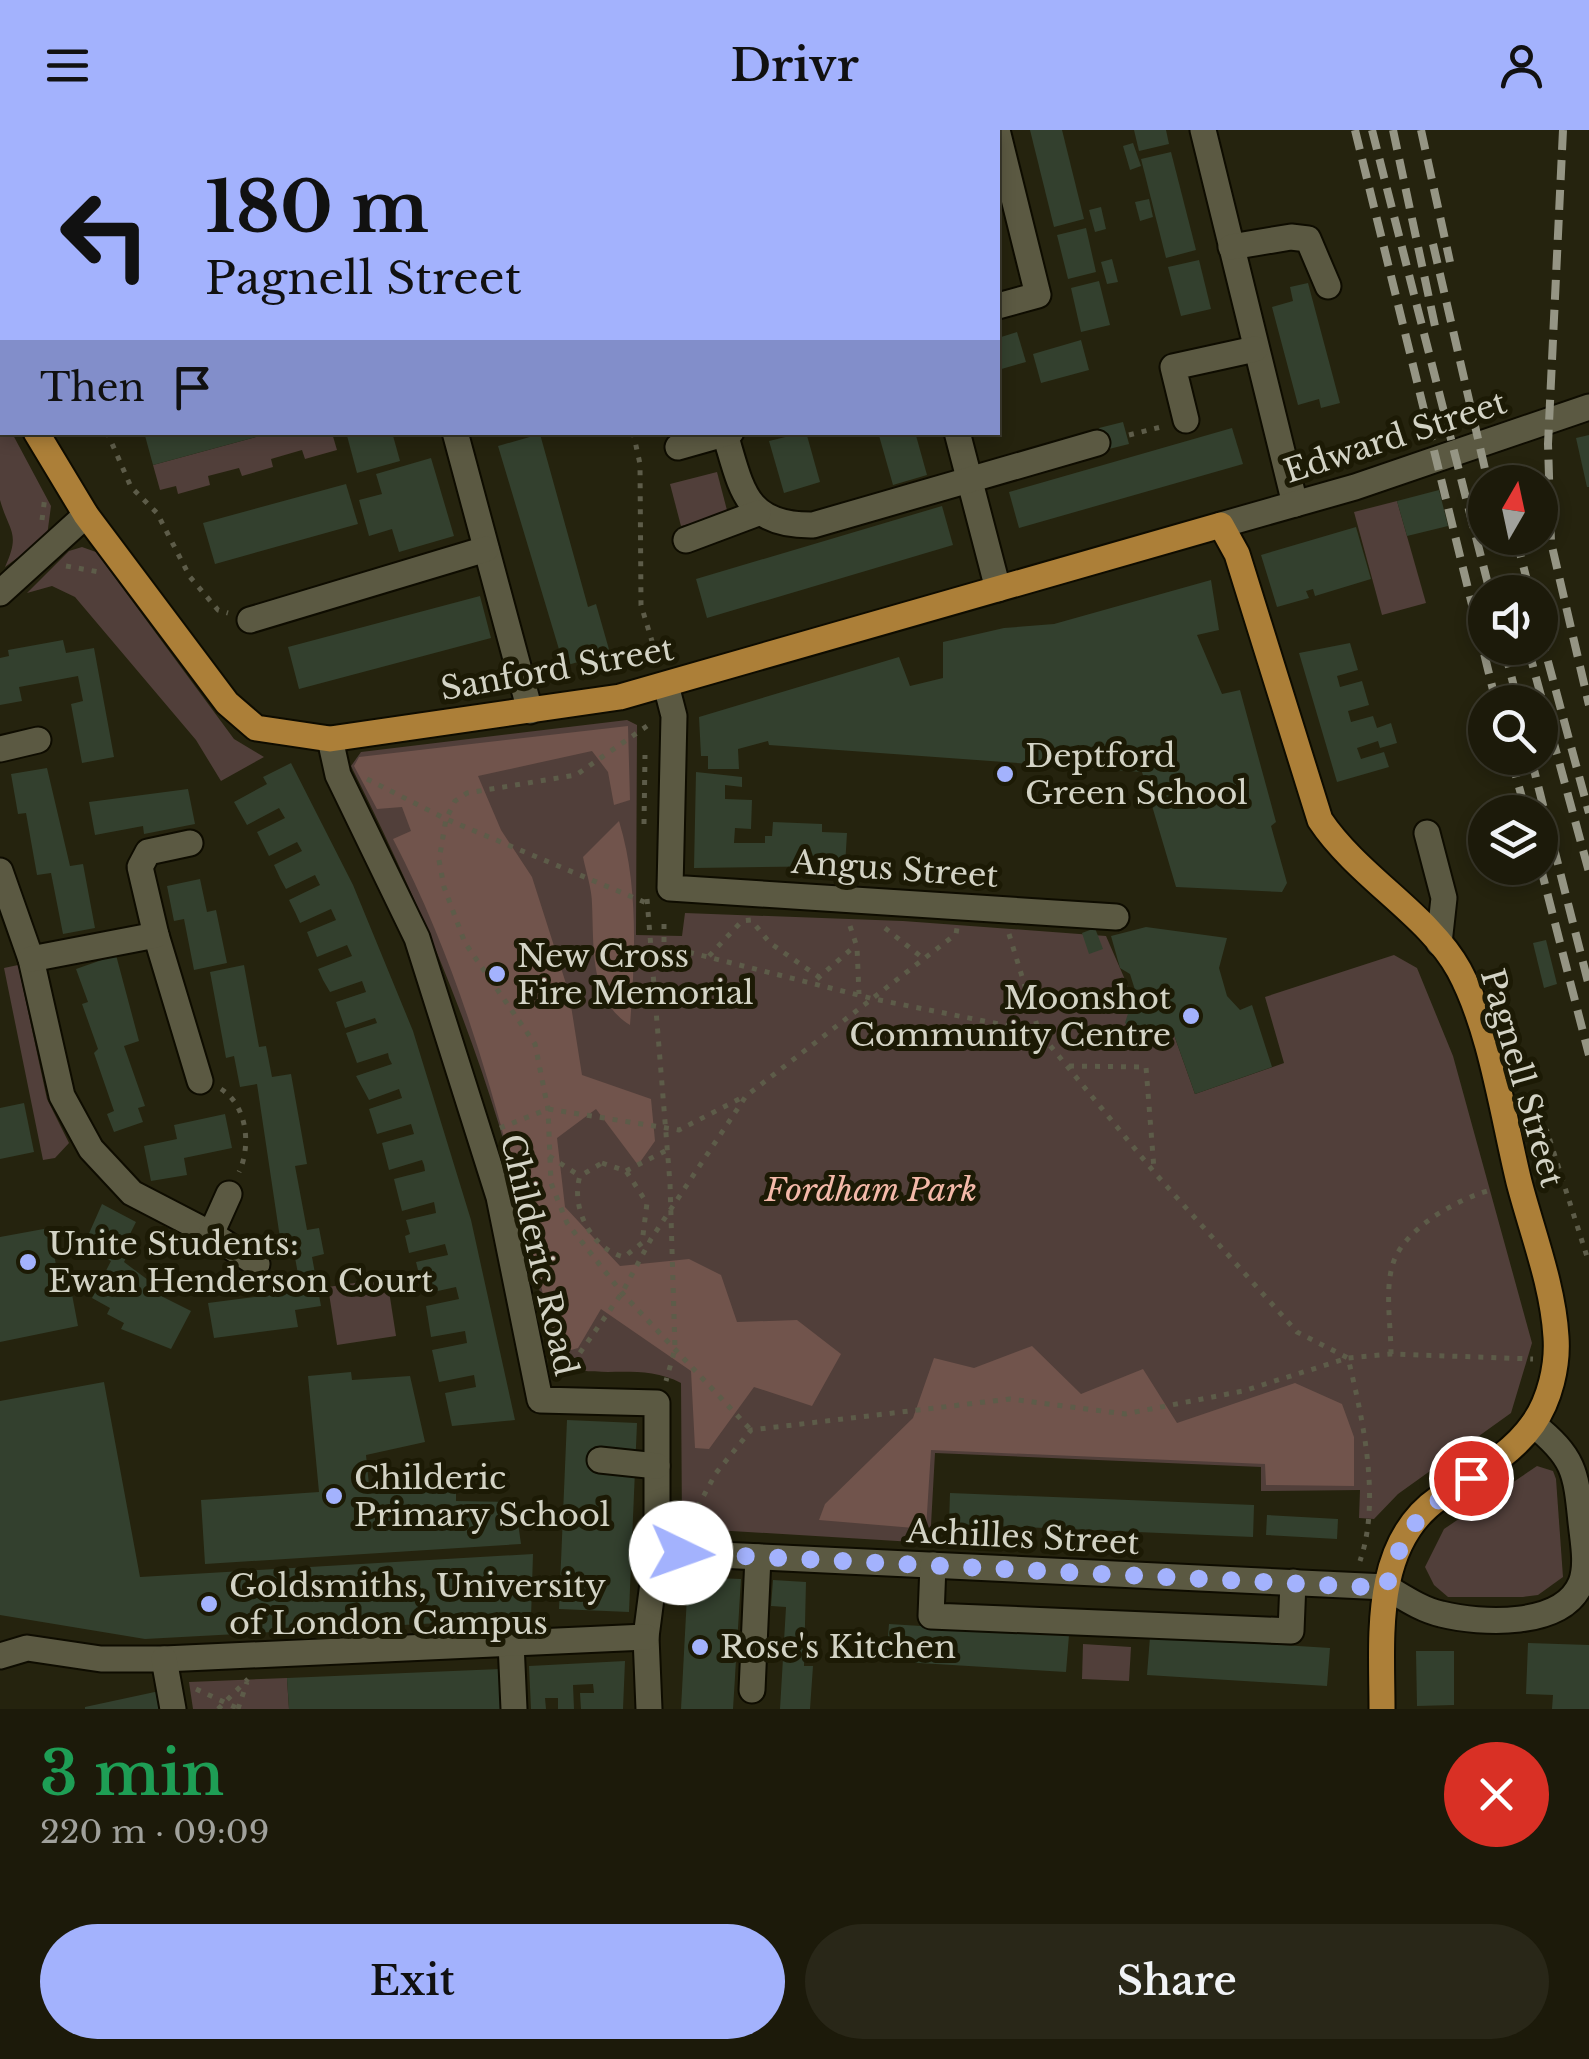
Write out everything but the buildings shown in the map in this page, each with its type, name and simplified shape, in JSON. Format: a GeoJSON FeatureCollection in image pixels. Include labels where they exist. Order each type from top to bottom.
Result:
{"type":"FeatureCollection","features":[{"type":"Feature","properties":{"kind":"main road","name":"Sanford Street"},"geometry":{"type":"LineString","coordinates":[[38,435],[86,515],[227,703],[256,728],[330,739],[620,697],[662,674],[998,589],[1220,526]]}},
{"type":"Feature","properties":{"kind":"main road","name":"Pagnell Street"},"geometry":{"type":"LineString","coordinates":[[1220,526],[1237,554],[1320,820],[1340,850],[1440,943],[1459,971],[1474,1010],[1553,1313],[1556,1358],[1550,1390],[1533,1424],[1511,1450],[1435,1501],[1414,1521],[1401,1542],[1386,1588],[1382,1709]]}},
{"type":"Feature","properties":{"kind":"street"},"geometry":{"type":"LineString","coordinates":[[1203,130],[1295,504]]}},
{"type":"Feature","properties":{"kind":"street"},"geometry":{"type":"LineString","coordinates":[[1000,142],[1038,295],[1000,305]]}},
{"type":"Feature","properties":{"kind":"street"},"geometry":{"type":"LineString","coordinates":[[1231,247],[1308,239],[1328,286]]}},
{"type":"Feature","properties":{"kind":"street"},"geometry":{"type":"LineString","coordinates":[[1186,420],[1173,367],[1256,349]]}},
{"type":"Feature","properties":{"kind":"street","name":"Edward Street"},"geometry":{"type":"LineString","coordinates":[[1220,526],[1589,407]]}},
{"type":"Feature","properties":{"kind":"street"},"geometry":{"type":"LineString","coordinates":[[456,435],[530,711]]}},
{"type":"Feature","properties":{"kind":"street"},"geometry":{"type":"LineString","coordinates":[[678,447],[721,435]]}},
{"type":"Feature","properties":{"kind":"street"},"geometry":{"type":"LineString","coordinates":[[728,435],[742,494],[758,513],[785,526],[812,525],[1097,443]]}},
{"type":"Feature","properties":{"kind":"street"},"geometry":{"type":"LineString","coordinates":[[958,435],[998,589]]}},
{"type":"Feature","properties":{"kind":"street"},"geometry":{"type":"LineString","coordinates":[[686,540],[758,513]]}},
{"type":"Feature","properties":{"kind":"street"},"geometry":{"type":"LineString","coordinates":[[0,593],[86,515]]}},
{"type":"Feature","properties":{"kind":"street"},"geometry":{"type":"LineString","coordinates":[[250,620],[486,550]]}},
{"type":"Feature","properties":{"kind":"street"},"geometry":{"type":"LineString","coordinates":[[661,896],[674,716],[662,674]]}},
{"type":"Feature","properties":{"kind":"street","name":"Childeric Road"},"geometry":{"type":"LineString","coordinates":[[330,739],[338,774],[417,938],[499,1196],[540,1400],[657,1402]]}},
{"type":"Feature","properties":{"kind":"street"},"geometry":{"type":"LineString","coordinates":[[0,749],[38,740]]}},
{"type":"Feature","properties":{"kind":"street"},"geometry":{"type":"LineString","coordinates":[[1428,833],[1444,898],[1440,943]]}},
{"type":"Feature","properties":{"kind":"street"},"geometry":{"type":"LineString","coordinates":[[190,843],[148,852],[140,866],[156,936],[200,1081]]}},
{"type":"Feature","properties":{"kind":"street"},"geometry":{"type":"LineString","coordinates":[[0,871],[31,960],[62,1096],[91,1149],[132,1194],[211,1234],[257,1264]]}},
{"type":"Feature","properties":{"kind":"street","name":"Angus Street"},"geometry":{"type":"LineString","coordinates":[[661,896],[958,905],[1116,917]]}},
{"type":"Feature","properties":{"kind":"street"},"geometry":{"type":"LineString","coordinates":[[31,960],[156,936]]}},
{"type":"Feature","properties":{"kind":"street"},"geometry":{"type":"LineString","coordinates":[[211,1234],[229,1194]]}},
{"type":"Feature","properties":{"kind":"street"},"geometry":{"type":"LineString","coordinates":[[650,1709],[646,1637],[669,1552],[657,1466],[657,1402]]}},
{"type":"Feature","properties":{"kind":"street"},"geometry":{"type":"LineString","coordinates":[[1386,1588],[1442,1615],[1524,1620],[1582,1600],[1584,1557],[1577,1482],[1564,1449],[1533,1424]]}},
{"type":"Feature","properties":{"kind":"street"},"geometry":{"type":"LineString","coordinates":[[600,1460],[657,1466]]}},
{"type":"Feature","properties":{"kind":"street","name":"Achilles Street"},"geometry":{"type":"LineString","coordinates":[[669,1552],[1386,1588]]}},
{"type":"Feature","properties":{"kind":"street"},"geometry":{"type":"LineString","coordinates":[[752,1690],[758,1557]]}},
{"type":"Feature","properties":{"kind":"street"},"geometry":{"type":"LineString","coordinates":[[933,1565],[930,1616],[1104,1625],[1291,1632],[1293,1582]]}},
{"type":"Feature","properties":{"kind":"street"},"geometry":{"type":"LineString","coordinates":[[0,1656],[27,1648],[101,1659],[164,1659],[646,1637]]}},
{"type":"Feature","properties":{"kind":"street"},"geometry":{"type":"LineString","coordinates":[[511,1644],[514,1709]]}},
{"type":"Feature","properties":{"kind":"street"},"geometry":{"type":"LineString","coordinates":[[164,1659],[173,1709]]}},
{"type":"Feature","properties":{"kind":"path"},"geometry":{"type":"LineString","coordinates":[[1129,435],[1186,420]]}},
{"type":"Feature","properties":{"kind":"path"},"geometry":{"type":"LineString","coordinates":[[108,435],[131,486],[157,513],[190,577],[218,610],[250,620]]}},
{"type":"Feature","properties":{"kind":"path"},"geometry":{"type":"LineString","coordinates":[[635,435],[640,464],[641,604],[662,674]]}},
{"type":"Feature","properties":{"kind":"path"},"geometry":{"type":"LineString","coordinates":[[51,457],[36,560],[132,578]]}},
{"type":"Feature","properties":{"kind":"path"},"geometry":{"type":"LineString","coordinates":[[647,726],[576,775],[483,788],[455,801],[446,819],[439,860],[456,928],[534,1044],[548,1109],[551,1183],[572,1232],[622,1293],[751,1430]]}},
{"type":"Feature","properties":{"kind":"path"},"geometry":{"type":"LineString","coordinates":[[338,774],[360,776],[446,819],[641,904],[661,896]]}},
{"type":"Feature","properties":{"kind":"path"},"geometry":{"type":"LineString","coordinates":[[477,1132],[496,1129],[548,1109],[679,1130],[746,1096],[956,934],[958,905]]}},
{"type":"Feature","properties":{"kind":"path"},"geometry":{"type":"LineString","coordinates":[[1003,909],[1040,1032],[1154,1172],[1297,1332],[1348,1358]]}},
{"type":"Feature","properties":{"kind":"path"},"geometry":{"type":"LineString","coordinates":[[708,956],[742,921],[751,920],[770,943],[819,977]]}},
{"type":"Feature","properties":{"kind":"path"},"geometry":{"type":"LineString","coordinates":[[859,994],[856,945],[848,926],[861,923]]}},
{"type":"Feature","properties":{"kind":"path"},"geometry":{"type":"LineString","coordinates":[[664,924],[664,951]]}},
{"type":"Feature","properties":{"kind":"path"},"geometry":{"type":"LineString","coordinates":[[873,924],[889,930],[924,959]]}},
{"type":"Feature","properties":{"kind":"path"},"geometry":{"type":"LineString","coordinates":[[814,983],[856,945]]}},
{"type":"Feature","properties":{"kind":"path"},"geometry":{"type":"LineString","coordinates":[[657,1402],[675,1350],[667,1150],[650,951],[708,956],[874,998],[1040,1032]]}},
{"type":"Feature","properties":{"kind":"path"},"geometry":{"type":"LineString","coordinates":[[1067,1066],[1146,1067],[1154,1172]]}},
{"type":"Feature","properties":{"kind":"path"},"geometry":{"type":"LineString","coordinates":[[200,1081],[232,1096],[243,1125],[248,1152],[229,1194]]}},
{"type":"Feature","properties":{"kind":"path"},"geometry":{"type":"LineString","coordinates":[[540,1400],[568,1372],[622,1293],[746,1096]]}},
{"type":"Feature","properties":{"kind":"path"},"geometry":{"type":"LineString","coordinates":[[1538,1123],[1547,1131],[1589,1263]]}},
{"type":"Feature","properties":{"kind":"path"},"geometry":{"type":"LineString","coordinates":[[626,1171],[667,1150]]}},
{"type":"Feature","properties":{"kind":"path"},"geometry":{"type":"LineString","coordinates":[[548,1156],[580,1176]]}},
{"type":"Feature","properties":{"kind":"path"},"geometry":{"type":"LineString","coordinates":[[602,1163],[626,1171],[647,1203],[642,1243],[624,1257],[601,1247],[584,1219],[580,1176],[602,1163]]}},
{"type":"Feature","properties":{"kind":"path"},"geometry":{"type":"LineString","coordinates":[[1390,1354],[1390,1271],[1394,1260],[1433,1215],[1466,1196],[1500,1187]]}},
{"type":"Feature","properties":{"kind":"path"},"geometry":{"type":"LineString","coordinates":[[572,1232],[584,1219]]}},
{"type":"Feature","properties":{"kind":"path"},"geometry":{"type":"LineString","coordinates":[[669,1552],[716,1472],[751,1430],[1010,1398],[1124,1414],[1244,1390],[1348,1358],[1390,1354],[1533,1359]]}},
{"type":"Feature","properties":{"kind":"path"},"geometry":{"type":"LineString","coordinates":[[1348,1358],[1368,1488],[1368,1540],[1357,1570]]}},
{"type":"Feature","properties":{"kind":"path"},"geometry":{"type":"LineString","coordinates":[[184,1684],[238,1709],[248,1679],[247,1668]]}},
{"type":"Feature","properties":{"kind":"path"},"geometry":{"type":"LineString","coordinates":[[218,1709],[248,1679]]}},
{"type":"Feature","properties":{"kind":"green space"},"geometry":{"type":"Polygon","coordinates":[[[0,435],[13,435],[51,506],[47,536],[5,567],[13,539],[0,500],[0,435]]]}},
{"type":"Feature","properties":{"kind":"green space"},"geometry":{"type":"Polygon","coordinates":[[[264,435],[333,435],[337,450],[305,459],[302,450],[271,459],[273,467],[242,476],[239,468],[208,476],[210,485],[178,494],[176,486],[160,490],[153,465],[264,435]]]}},
{"type":"Feature","properties":{"kind":"green space"},"geometry":{"type":"Polygon","coordinates":[[[717,472],[728,514],[681,526],[670,484],[717,472]]]}},
{"type":"Feature","properties":{"kind":"green space"},"geometry":{"type":"Polygon","coordinates":[[[1397,501],[1426,603],[1382,615],[1354,512],[1397,501]]]}},
{"type":"Feature","properties":{"kind":"green space"},"geometry":{"type":"Polygon","coordinates":[[[82,547],[96,552],[234,739],[264,757],[221,781],[196,740],[75,597],[52,586],[27,593],[69,551],[82,547]]]}},
{"type":"Feature","properties":{"kind":"green space","name":"Fordham Park"},"geometry":{"type":"Polygon","coordinates":[[[627,720],[637,725],[636,935],[682,936],[685,913],[903,921],[1106,936],[1133,998],[1126,1023],[1145,1041],[1173,1032],[1195,1094],[1284,1063],[1265,997],[1394,955],[1417,968],[1453,1056],[1532,1343],[1511,1413],[1398,1494],[1374,1519],[1359,1518],[1360,1490],[1261,1491],[1261,1467],[935,1453],[930,1543],[682,1528],[681,1383],[649,1373],[586,1371],[556,1363],[515,1184],[484,1078],[432,942],[351,766],[361,752],[627,720]]]}},
{"type":"Feature","properties":{"kind":"green space"},"geometry":{"type":"Polygon","coordinates":[[[18,965],[47,1099],[69,1143],[55,1158],[43,1160],[4,968],[18,965]]]}},
{"type":"Feature","properties":{"kind":"green space"},"geometry":{"type":"Polygon","coordinates":[[[387,1278],[396,1336],[337,1345],[328,1287],[387,1278]]]}},
{"type":"Feature","properties":{"kind":"green space"},"geometry":{"type":"Polygon","coordinates":[[[1537,1466],[1553,1471],[1556,1479],[1563,1577],[1538,1595],[1448,1597],[1434,1585],[1425,1567],[1444,1529],[1537,1466]]]}},
{"type":"Feature","properties":{"kind":"green space"},"geometry":{"type":"Polygon","coordinates":[[[1083,1644],[1131,1647],[1129,1681],[1082,1679],[1083,1644]]]}},
{"type":"Feature","properties":{"kind":"green space"},"geometry":{"type":"Polygon","coordinates":[[[287,1678],[289,1709],[193,1709],[189,1682],[287,1678]]]}},
{"type":"Feature","properties":{"kind":"shaded area"},"geometry":{"type":"Polygon","coordinates":[[[628,726],[630,800],[614,805],[608,772],[592,751],[478,776],[501,830],[532,877],[569,993],[582,1075],[651,1099],[655,1141],[638,1165],[596,1109],[557,1138],[565,1207],[620,1266],[689,1259],[721,1275],[737,1322],[797,1320],[841,1354],[812,1406],[754,1387],[709,1449],[695,1448],[691,1371],[601,1309],[578,1348],[557,1354],[509,1157],[471,1027],[422,900],[393,839],[411,831],[402,807],[377,809],[354,766],[359,757],[628,726]]]}},
{"type":"Feature","properties":{"kind":"shaded area"},"geometry":{"type":"Polygon","coordinates":[[[619,821],[633,897],[630,1025],[607,1002],[600,987],[591,892],[583,857],[619,821]]]}},
{"type":"Feature","properties":{"kind":"shaded area"},"geometry":{"type":"Polygon","coordinates":[[[1032,1346],[1081,1394],[1143,1369],[1177,1423],[1295,1383],[1342,1404],[1354,1437],[1354,1486],[1266,1485],[1265,1464],[931,1450],[926,1529],[819,1520],[825,1504],[913,1418],[934,1358],[974,1368],[1032,1346]]]}},
{"type":"Feature","properties":{"kind":"railway"},"geometry":{"type":"LineString","coordinates":[[1355,130],[1492,685]]}},
{"type":"Feature","properties":{"kind":"railway"},"geometry":{"type":"LineString","coordinates":[[1372,130],[1486,575]]}},
{"type":"Feature","properties":{"kind":"railway"},"geometry":{"type":"LineString","coordinates":[[1393,130],[1435,326]]}},
{"type":"Feature","properties":{"kind":"railway"},"geometry":{"type":"LineString","coordinates":[[1421,130],[1450,262]]}},
{"type":"Feature","properties":{"kind":"railway"},"geometry":{"type":"LineString","coordinates":[[1563,130],[1548,444],[1551,542],[1589,705]]}},
{"type":"Feature","properties":{"kind":"railway"},"geometry":{"type":"LineString","coordinates":[[1433,244],[1484,465]]}},
{"type":"Feature","properties":{"kind":"railway"},"geometry":{"type":"LineString","coordinates":[[1520,555],[1526,575]]}},
{"type":"Feature","properties":{"kind":"railway"},"geometry":{"type":"LineString","coordinates":[[1508,665],[1514,685]]}},
{"type":"Feature","properties":{"kind":"railway"},"geometry":{"type":"LineString","coordinates":[[1533,665],[1589,872]]}},
{"type":"Feature","properties":{"kind":"railway"},"geometry":{"type":"LineString","coordinates":[[1549,665],[1589,813]]}},
{"type":"Feature","properties":{"kind":"railway"},"geometry":{"type":"LineString","coordinates":[[1516,775],[1521,795]]}},
{"type":"Feature","properties":{"kind":"railway"},"geometry":{"type":"LineString","coordinates":[[1535,775],[1589,986]]}},
{"type":"Feature","properties":{"kind":"railway"},"geometry":{"type":"LineString","coordinates":[[1545,885],[1589,1055]]}},
{"type":"Feature","properties":{"kind":"place","name":"Deptford Green School"},"geometry":{"type":"Point","coordinates":[1005,774]}},
{"type":"Feature","properties":{"kind":"place","name":"New Cross Fire Memorial"},"geometry":{"type":"Point","coordinates":[497,974]}},
{"type":"Feature","properties":{"kind":"place","name":"Moonshot Community Centre"},"geometry":{"type":"Point","coordinates":[1191,1016]}},
{"type":"Feature","properties":{"kind":"place","name":"Unite Students: Ewan Henderson Court"},"geometry":{"type":"Point","coordinates":[28,1262]}},
{"type":"Feature","properties":{"kind":"place","name":"Childeric Primary School"},"geometry":{"type":"Point","coordinates":[334,1496]}},
{"type":"Feature","properties":{"kind":"place","name":"Goldsmiths, University of London Campus"},"geometry":{"type":"Point","coordinates":[209,1604]}},
{"type":"Feature","properties":{"kind":"place","name":"Rose's Kitchen"},"geometry":{"type":"Point","coordinates":[700,1647]}},
{"type":"Feature","properties":{"kind":"route"},"geometry":{"type":"LineString","coordinates":[[681,1553],[1386,1588],[1401,1542],[1414,1521],[1435,1501],[1471,1478]]}}]}
